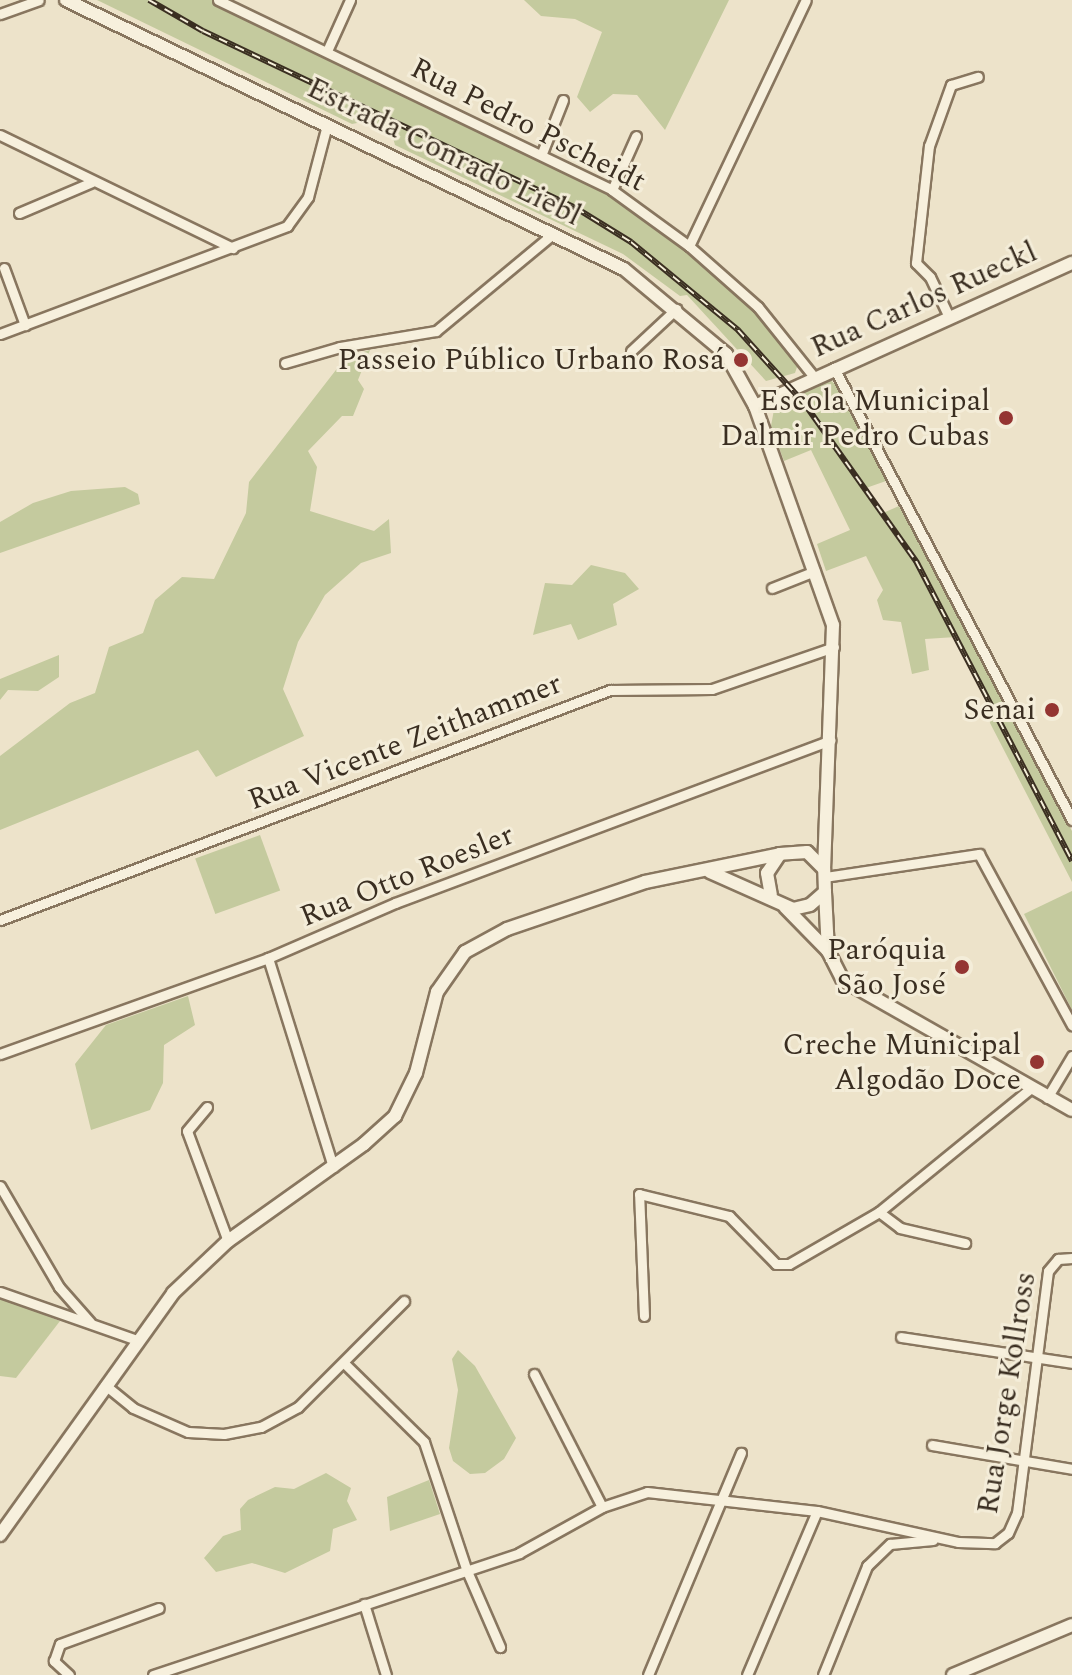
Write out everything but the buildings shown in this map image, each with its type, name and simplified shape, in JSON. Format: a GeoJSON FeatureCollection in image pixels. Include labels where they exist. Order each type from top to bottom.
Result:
{"type":"FeatureCollection","features":[{"type":"Feature","properties":{"kind":"main road","name":"Estrada Conrado Liebl"},"geometry":{"type":"LineString","coordinates":[[66,0],[624,269],[676,309],[733,363],[755,406],[815,571],[834,647],[825,873]]}},
{"type":"Feature","properties":{"kind":"main road","name":"Rua Carlos Rueckl"},"geometry":{"type":"LineString","coordinates":[[755,406],[1072,263]]}},
{"type":"Feature","properties":{"kind":"main road"},"geometry":{"type":"LineString","coordinates":[[0,1535],[173,1293],[228,1241],[375,1136],[400,1109],[416,1073],[437,992],[465,952],[527,922],[658,878],[799,850],[814,844],[828,819]]}},
{"type":"Feature","properties":{"kind":"main road"},"geometry":{"type":"LineString","coordinates":[[799,850],[814,856],[825,873],[828,951],[837,972],[853,987],[1072,1110]]}},
{"type":"Feature","properties":{"kind":"main road"},"geometry":{"type":"LineString","coordinates":[[771,895],[767,873],[780,854]]}},
{"type":"Feature","properties":{"kind":"main road"},"geometry":{"type":"LineString","coordinates":[[703,871],[771,895],[828,951]]}},
{"type":"Feature","properties":{"kind":"main road"},"geometry":{"type":"LineString","coordinates":[[784,906],[802,908],[825,892]]}},
{"type":"Feature","properties":{"kind":"main road"},"geometry":{"type":"LineString","coordinates":[[953,1675],[1072,1625]]}},
{"type":"Feature","properties":{"kind":"street"},"geometry":{"type":"LineString","coordinates":[[0,14],[39,0]]}},
{"type":"Feature","properties":{"kind":"street","name":"Rua Pedro Pscheidt"},"geometry":{"type":"LineString","coordinates":[[218,0],[542,153],[612,190],[689,246],[758,307],[814,377]]}},
{"type":"Feature","properties":{"kind":"street"},"geometry":{"type":"LineString","coordinates":[[327,51],[350,0]]}},
{"type":"Feature","properties":{"kind":"street"},"geometry":{"type":"LineString","coordinates":[[689,246],[806,0]]}},
{"type":"Feature","properties":{"kind":"street"},"geometry":{"type":"LineString","coordinates":[[949,317],[930,277],[916,263],[929,146],[951,85],[978,77]]}},
{"type":"Feature","properties":{"kind":"street"},"geometry":{"type":"LineString","coordinates":[[542,153],[563,100]]}},
{"type":"Feature","properties":{"kind":"street"},"geometry":{"type":"LineString","coordinates":[[0,334],[287,226],[299,215],[327,125]]}},
{"type":"Feature","properties":{"kind":"street"},"geometry":{"type":"LineString","coordinates":[[0,135],[233,248]]}},
{"type":"Feature","properties":{"kind":"street"},"geometry":{"type":"LineString","coordinates":[[612,190],[636,136]]}},
{"type":"Feature","properties":{"kind":"street"},"geometry":{"type":"LineString","coordinates":[[19,213],[92,182]]}},
{"type":"Feature","properties":{"kind":"street"},"geometry":{"type":"LineString","coordinates":[[285,363],[340,347],[436,331],[553,234]]}},
{"type":"Feature","properties":{"kind":"street"},"geometry":{"type":"LineString","coordinates":[[4,268],[25,325]]}},
{"type":"Feature","properties":{"kind":"street"},"geometry":{"type":"LineString","coordinates":[[631,351],[676,309]]}},
{"type":"Feature","properties":{"kind":"street"},"geometry":{"type":"LineString","coordinates":[[834,368],[1072,820]]}},
{"type":"Feature","properties":{"kind":"street"},"geometry":{"type":"LineString","coordinates":[[772,588],[815,571]]}},
{"type":"Feature","properties":{"kind":"street","name":"Rua Vicente Zeithammer"},"geometry":{"type":"LineString","coordinates":[[0,920],[610,690],[712,689],[834,647]]}},
{"type":"Feature","properties":{"kind":"street","name":"Rua Otto Roesler"},"geometry":{"type":"LineString","coordinates":[[0,1054],[268,958],[395,903],[831,740]]}},
{"type":"Feature","properties":{"kind":"street"},"geometry":{"type":"LineString","coordinates":[[825,873],[979,854],[1072,1025]]}},
{"type":"Feature","properties":{"kind":"street"},"geometry":{"type":"LineString","coordinates":[[268,958],[333,1167]]}},
{"type":"Feature","properties":{"kind":"street"},"geometry":{"type":"LineString","coordinates":[[1047,1098],[1072,1056]]}},
{"type":"Feature","properties":{"kind":"street"},"geometry":{"type":"LineString","coordinates":[[644,1316],[639,1194],[729,1216],[781,1266],[879,1212],[1031,1088]]}},
{"type":"Feature","properties":{"kind":"street"},"geometry":{"type":"LineString","coordinates":[[207,1107],[187,1131],[228,1241]]}},
{"type":"Feature","properties":{"kind":"street"},"geometry":{"type":"LineString","coordinates":[[0,1186],[59,1287],[90,1322]]}},
{"type":"Feature","properties":{"kind":"street"},"geometry":{"type":"LineString","coordinates":[[879,1212],[900,1228],[965,1243]]}},
{"type":"Feature","properties":{"kind":"street","name":"Rua Jorge Kollross"},"geometry":{"type":"LineString","coordinates":[[958,1542],[984,1546],[1008,1533],[1017,1513],[1046,1276],[1054,1261],[1072,1258]]}},
{"type":"Feature","properties":{"kind":"street"},"geometry":{"type":"LineString","coordinates":[[0,1292],[137,1340]]}},
{"type":"Feature","properties":{"kind":"street"},"geometry":{"type":"LineString","coordinates":[[105,1385],[158,1423],[188,1432],[224,1434],[276,1421],[344,1363],[404,1301]]}},
{"type":"Feature","properties":{"kind":"street"},"geometry":{"type":"LineString","coordinates":[[901,1337],[1072,1363]]}},
{"type":"Feature","properties":{"kind":"street"},"geometry":{"type":"LineString","coordinates":[[344,1363],[424,1442],[467,1571],[500,1647]]}},
{"type":"Feature","properties":{"kind":"street"},"geometry":{"type":"LineString","coordinates":[[534,1374],[602,1507]]}},
{"type":"Feature","properties":{"kind":"street"},"geometry":{"type":"LineString","coordinates":[[932,1445],[1072,1469]]}},
{"type":"Feature","properties":{"kind":"street"},"geometry":{"type":"LineString","coordinates":[[648,1675],[741,1453]]}},
{"type":"Feature","properties":{"kind":"street"},"geometry":{"type":"LineString","coordinates":[[153,1675],[467,1571],[539,1544],[602,1507],[647,1492],[817,1511],[958,1542]]}},
{"type":"Feature","properties":{"kind":"street"},"geometry":{"type":"LineString","coordinates":[[747,1675],[817,1511]]}},
{"type":"Feature","properties":{"kind":"street"},"geometry":{"type":"LineString","coordinates":[[823,1675],[867,1566],[881,1551],[909,1540],[958,1542]]}},
{"type":"Feature","properties":{"kind":"street"},"geometry":{"type":"LineString","coordinates":[[364,1604],[386,1675]]}},
{"type":"Feature","properties":{"kind":"street"},"geometry":{"type":"LineString","coordinates":[[69,1675],[54,1661],[60,1644],[159,1608]]}},
{"type":"Feature","properties":{"kind":"green space"},"geometry":{"type":"Polygon","coordinates":[[[97,0],[218,0],[542,153],[667,229],[758,307],[800,358],[795,373],[766,381],[687,295],[680,296],[623,254],[395,145],[393,138],[362,122],[352,124],[97,0]]]}},
{"type":"Feature","properties":{"kind":"green space"},"geometry":{"type":"Polygon","coordinates":[[[524,0],[729,0],[665,130],[637,95],[613,94],[590,112],[577,97],[602,32],[575,19],[541,16],[524,0]]]}},
{"type":"Feature","properties":{"kind":"green space"},"geometry":{"type":"Polygon","coordinates":[[[370,350],[358,380],[364,389],[353,416],[342,416],[308,451],[317,467],[310,511],[374,531],[389,519],[391,553],[361,563],[325,595],[298,642],[283,689],[304,736],[216,777],[198,750],[0,830],[0,756],[70,703],[95,693],[109,647],[143,633],[155,600],[182,577],[214,579],[246,513],[249,482],[346,357],[370,350]]]}},
{"type":"Feature","properties":{"kind":"green space"},"geometry":{"type":"Polygon","coordinates":[[[827,377],[837,386],[886,481],[866,488],[883,513],[899,506],[1072,831],[1072,882],[990,723],[987,697],[956,637],[925,639],[929,670],[912,674],[901,622],[883,620],[877,600],[883,590],[866,556],[826,571],[817,544],[850,530],[811,450],[784,461],[771,426],[775,404],[783,395],[827,377]]]}},
{"type":"Feature","properties":{"kind":"green space"},"geometry":{"type":"Polygon","coordinates":[[[125,487],[138,494],[140,504],[0,553],[0,522],[33,503],[71,491],[125,487]]]}},
{"type":"Feature","properties":{"kind":"green space"},"geometry":{"type":"Polygon","coordinates":[[[591,565],[625,573],[639,589],[613,604],[617,625],[578,640],[571,624],[533,635],[545,583],[572,585],[591,565]]]}},
{"type":"Feature","properties":{"kind":"green space"},"geometry":{"type":"Polygon","coordinates":[[[59,655],[59,677],[38,691],[8,690],[0,700],[0,679],[59,655]]]}},
{"type":"Feature","properties":{"kind":"green space"},"geometry":{"type":"Polygon","coordinates":[[[260,835],[280,890],[215,914],[195,859],[260,835]]]}},
{"type":"Feature","properties":{"kind":"green space"},"geometry":{"type":"Polygon","coordinates":[[[1072,891],[1072,1010],[1024,914],[1072,891]]]}},
{"type":"Feature","properties":{"kind":"green space"},"geometry":{"type":"Polygon","coordinates":[[[188,996],[195,1025],[164,1045],[163,1083],[150,1110],[91,1130],[75,1064],[106,1025],[188,996]]]}},
{"type":"Feature","properties":{"kind":"green space"},"geometry":{"type":"Polygon","coordinates":[[[0,1297],[60,1321],[16,1378],[0,1376],[0,1297]]]}},
{"type":"Feature","properties":{"kind":"green space"},"geometry":{"type":"Polygon","coordinates":[[[458,1350],[475,1366],[516,1438],[504,1459],[485,1473],[470,1474],[453,1461],[449,1448],[458,1390],[452,1359],[458,1350]]]}},
{"type":"Feature","properties":{"kind":"green space"},"geometry":{"type":"Polygon","coordinates":[[[326,1473],[351,1488],[347,1501],[357,1520],[333,1529],[330,1551],[285,1573],[252,1563],[216,1572],[204,1558],[223,1536],[241,1530],[240,1509],[248,1500],[275,1487],[294,1489],[326,1473]]]}},
{"type":"Feature","properties":{"kind":"green space"},"geometry":{"type":"Polygon","coordinates":[[[429,1480],[440,1514],[390,1531],[387,1497],[429,1480]]]}},
{"type":"Feature","properties":{"kind":"railway"},"geometry":{"type":"LineString","coordinates":[[149,0],[203,31],[576,208],[631,242],[738,330],[804,403],[916,561],[1072,861]]}},
{"type":"Feature","properties":{"kind":"place","name":"Passeio Público Urbano Rosá"},"geometry":{"type":"Point","coordinates":[741,360]}},
{"type":"Feature","properties":{"kind":"place","name":"Escola Municipal Dalmir Pedro Cubas"},"geometry":{"type":"Point","coordinates":[1006,418]}},
{"type":"Feature","properties":{"kind":"place","name":"Senai"},"geometry":{"type":"Point","coordinates":[1052,710]}},
{"type":"Feature","properties":{"kind":"place","name":"Paróquia São José"},"geometry":{"type":"Point","coordinates":[962,967]}},
{"type":"Feature","properties":{"kind":"place","name":"Creche Municipal Algodão Doce"},"geometry":{"type":"Point","coordinates":[1037,1062]}}]}
